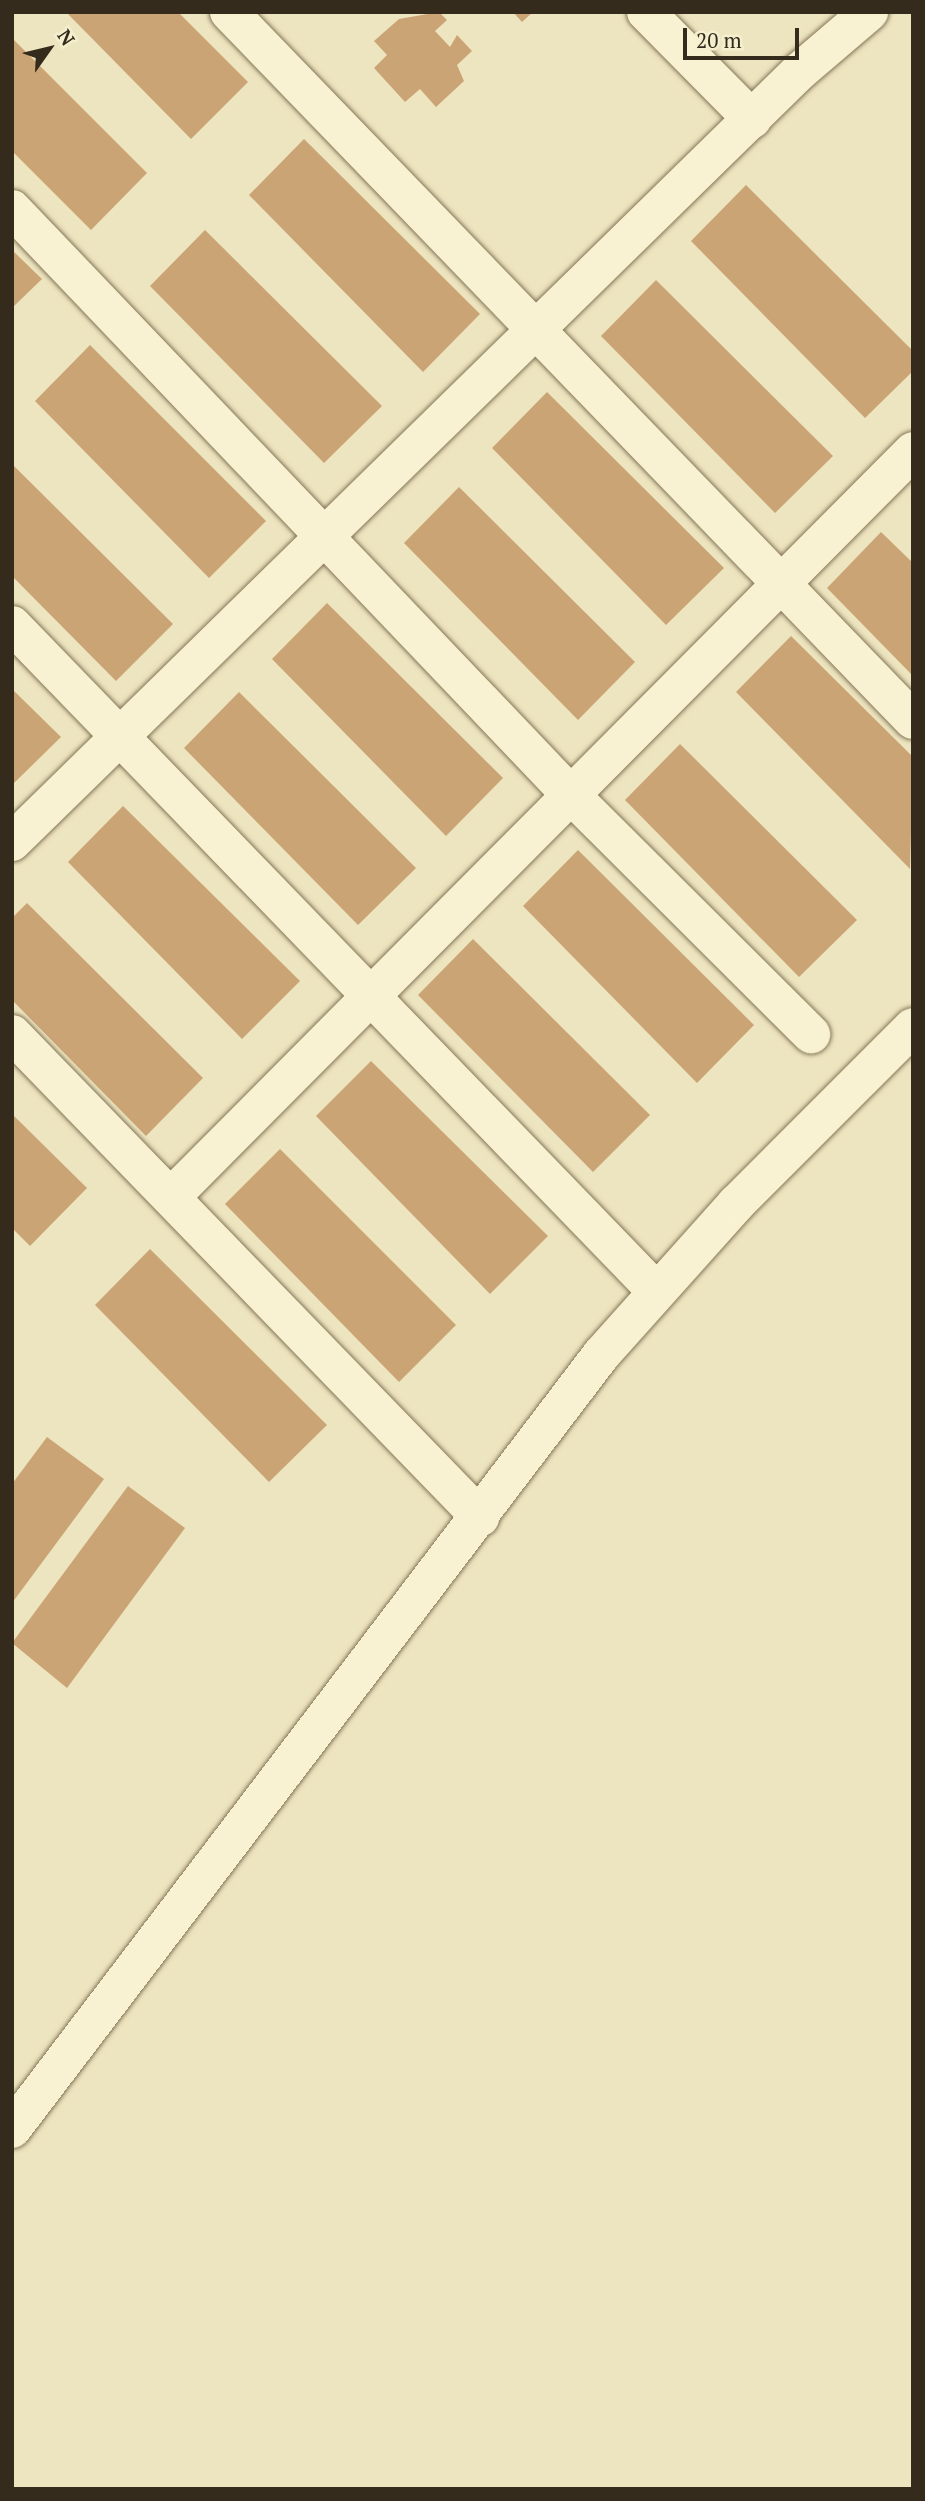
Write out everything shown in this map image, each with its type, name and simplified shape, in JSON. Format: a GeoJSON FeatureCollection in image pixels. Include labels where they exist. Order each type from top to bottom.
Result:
{"type":"FeatureCollection","features":[{"type":"Feature","properties":{"kind":"lane"},"geometry":{"type":"LineString","coordinates":[[229,12],[913,720]]}},
{"type":"Feature","properties":{"kind":"lane"},"geometry":{"type":"LineString","coordinates":[[646,12],[752,119]]}},
{"type":"Feature","properties":{"kind":"lane"},"geometry":{"type":"LineString","coordinates":[[12,842],[535,329],[752,119],[869,12]]}},
{"type":"Feature","properties":{"kind":"lane"},"geometry":{"type":"LineString","coordinates":[[12,209],[569,793],[811,1034]]}},
{"type":"Feature","properties":{"kind":"lane"},"geometry":{"type":"LineString","coordinates":[[171,1197],[369,993],[913,451]]}},
{"type":"Feature","properties":{"kind":"lane"},"geometry":{"type":"LineString","coordinates":[[12,625],[656,1291]]}},
{"type":"Feature","properties":{"kind":"lane"},"geometry":{"type":"LineString","coordinates":[[12,2129],[656,1291],[913,1027]]}},
{"type":"Feature","properties":{"kind":"lane"},"geometry":{"type":"LineString","coordinates":[[12,1034],[480,1517]]}},
{"type":"Feature","properties":{"kind":"building"},"geometry":{"type":"Polygon","coordinates":[[[66,12],[178,12],[248,82],[191,139],[66,12]]]}},
{"type":"Feature","properties":{"kind":"building"},"geometry":{"type":"Polygon","coordinates":[[[439,12],[447,20],[435,31],[450,47],[457,35],[472,51],[457,65],[464,81],[436,107],[420,89],[405,102],[374,68],[387,55],[374,41],[399,19],[439,12]]]}},
{"type":"Feature","properties":{"kind":"building"},"geometry":{"type":"Polygon","coordinates":[[[513,12],[533,12],[522,22],[513,12]]]}},
{"type":"Feature","properties":{"kind":"building"},"geometry":{"type":"Polygon","coordinates":[[[12,38],[147,173],[91,230],[12,151],[12,38]]]}},
{"type":"Feature","properties":{"kind":"building"},"geometry":{"type":"Polygon","coordinates":[[[304,139],[480,314],[423,372],[249,195],[304,139]]]}},
{"type":"Feature","properties":{"kind":"building"},"geometry":{"type":"Polygon","coordinates":[[[746,185],[913,351],[913,371],[865,418],[691,241],[746,185]]]}},
{"type":"Feature","properties":{"kind":"building"},"geometry":{"type":"Polygon","coordinates":[[[205,230],[382,406],[324,463],[150,286],[205,230]]]}},
{"type":"Feature","properties":{"kind":"building"},"geometry":{"type":"Polygon","coordinates":[[[12,250],[42,279],[12,308],[12,250]]]}},
{"type":"Feature","properties":{"kind":"building"},"geometry":{"type":"Polygon","coordinates":[[[656,280],[833,456],[775,513],[601,336],[656,280]]]}},
{"type":"Feature","properties":{"kind":"building"},"geometry":{"type":"Polygon","coordinates":[[[90,345],[266,521],[209,578],[35,401],[90,345]]]}},
{"type":"Feature","properties":{"kind":"building"},"geometry":{"type":"Polygon","coordinates":[[[547,392],[724,568],[666,625],[492,448],[547,392]]]}},
{"type":"Feature","properties":{"kind":"building"},"geometry":{"type":"Polygon","coordinates":[[[12,464],[173,624],[116,681],[12,576],[12,464]]]}},
{"type":"Feature","properties":{"kind":"building"},"geometry":{"type":"Polygon","coordinates":[[[459,487],[635,662],[578,720],[404,543],[459,487]]]}},
{"type":"Feature","properties":{"kind":"building"},"geometry":{"type":"Polygon","coordinates":[[[881,532],[913,563],[913,676],[827,588],[881,532]]]}},
{"type":"Feature","properties":{"kind":"building"},"geometry":{"type":"Polygon","coordinates":[[[327,603],[503,778],[446,836],[272,659],[327,603]]]}},
{"type":"Feature","properties":{"kind":"building"},"geometry":{"type":"Polygon","coordinates":[[[791,636],[913,757],[910,869],[736,692],[791,636]]]}},
{"type":"Feature","properties":{"kind":"building"},"geometry":{"type":"Polygon","coordinates":[[[12,689],[61,737],[12,785],[12,689]]]}},
{"type":"Feature","properties":{"kind":"building"},"geometry":{"type":"Polygon","coordinates":[[[239,692],[416,868],[358,925],[184,748],[239,692]]]}},
{"type":"Feature","properties":{"kind":"building"},"geometry":{"type":"Polygon","coordinates":[[[680,744],[857,920],[799,977],[625,800],[680,744]]]}},
{"type":"Feature","properties":{"kind":"building"},"geometry":{"type":"Polygon","coordinates":[[[123,806],[300,981],[242,1039],[68,862],[123,806]]]}},
{"type":"Feature","properties":{"kind":"building"},"geometry":{"type":"Polygon","coordinates":[[[578,850],[754,1025],[697,1083],[523,906],[578,850]]]}},
{"type":"Feature","properties":{"kind":"building"},"geometry":{"type":"Polygon","coordinates":[[[27,903],[203,1078],[146,1136],[12,1000],[12,918],[27,903]]]}},
{"type":"Feature","properties":{"kind":"building"},"geometry":{"type":"Polygon","coordinates":[[[473,939],[650,1115],[593,1172],[418,995],[473,939]]]}},
{"type":"Feature","properties":{"kind":"building"},"geometry":{"type":"Polygon","coordinates":[[[371,1061],[548,1236],[490,1294],[316,1116],[371,1061]]]}},
{"type":"Feature","properties":{"kind":"building"},"geometry":{"type":"Polygon","coordinates":[[[12,1114],[87,1188],[30,1246],[12,1228],[12,1114]]]}},
{"type":"Feature","properties":{"kind":"building"},"geometry":{"type":"Polygon","coordinates":[[[280,1149],[456,1325],[399,1382],[225,1204],[280,1149]]]}},
{"type":"Feature","properties":{"kind":"building"},"geometry":{"type":"Polygon","coordinates":[[[150,1249],[327,1425],[269,1482],[95,1305],[150,1249]]]}},
{"type":"Feature","properties":{"kind":"building"},"geometry":{"type":"Polygon","coordinates":[[[47,1437],[104,1479],[12,1603],[12,1484],[47,1437]]]}},
{"type":"Feature","properties":{"kind":"building"},"geometry":{"type":"Polygon","coordinates":[[[128,1486],[185,1528],[67,1688],[12,1643],[128,1486]]]}}]}
